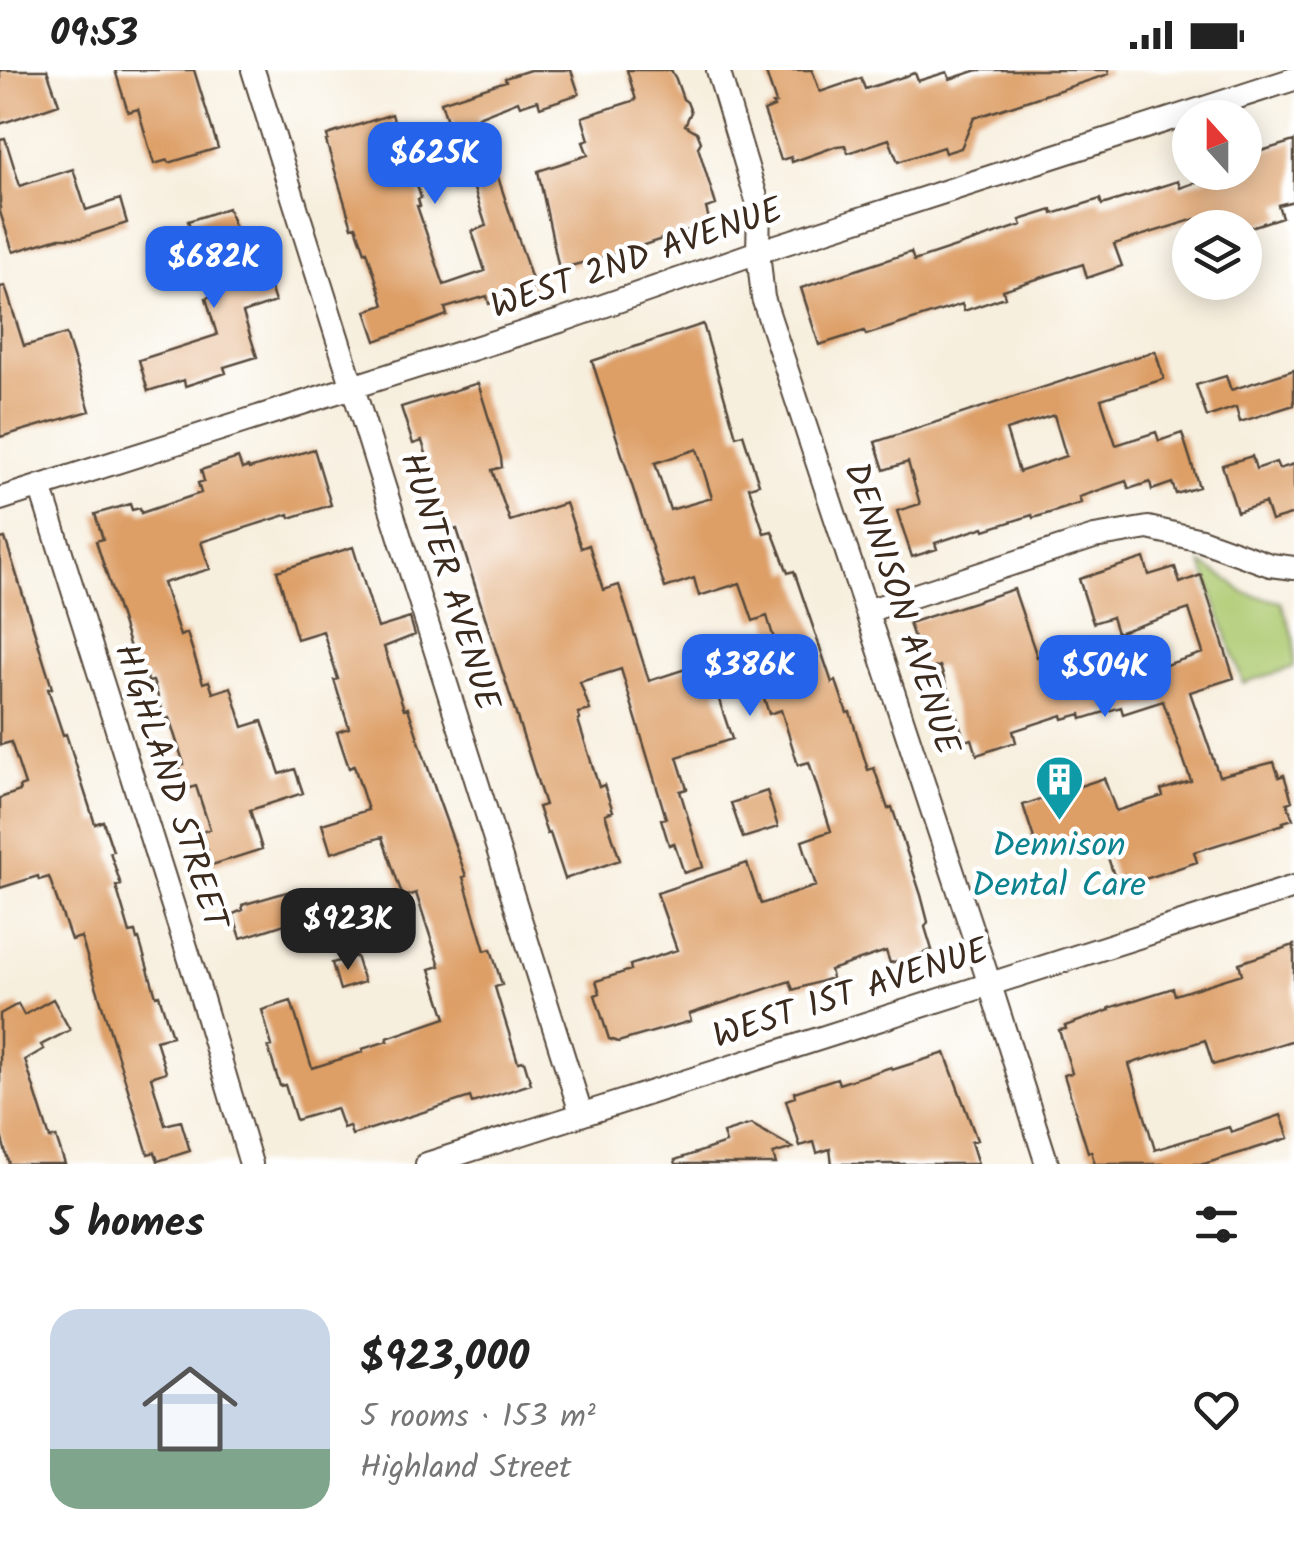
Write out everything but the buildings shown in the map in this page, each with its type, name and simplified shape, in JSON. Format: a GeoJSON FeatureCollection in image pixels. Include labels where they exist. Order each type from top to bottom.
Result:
{"type":"FeatureCollection","features":[{"type":"Feature","properties":{"kind":"street","name":"HUNTER AVENUE"},"geometry":{"type":"LineString","coordinates":[[253,70],[581,1114]]}},
{"type":"Feature","properties":{"kind":"street","name":"DENNISON AVENUE"},"geometry":{"type":"LineString","coordinates":[[718,70],[759,207],[763,298],[1047,1164]]}},
{"type":"Feature","properties":{"kind":"street","name":"WEST 2ND AVENUE"},"geometry":{"type":"LineString","coordinates":[[0,499],[560,321],[758,252],[1294,79]]}},
{"type":"Feature","properties":{"kind":"street","name":"HIGHLAND STREET"},"geometry":{"type":"LineString","coordinates":[[40,486],[252,1164]]}},
{"type":"Feature","properties":{"kind":"street"},"geometry":{"type":"LineString","coordinates":[[867,611],[1094,537],[1148,528],[1200,540],[1270,565],[1294,568]]}},
{"type":"Feature","properties":{"kind":"street","name":"WEST 1ST AVENUE"},"geometry":{"type":"LineString","coordinates":[[427,1164],[1294,887]]}},
{"type":"Feature","properties":{"kind":"green space"},"geometry":{"type":"Polygon","coordinates":[[[1202,564],[1242,592],[1281,602],[1294,638],[1294,667],[1243,683],[1202,564]]]}},
{"type":"Feature","properties":{"kind":"place","name":"Dennison Dental Care"},"geometry":{"type":"Point","coordinates":[1059,822]}}]}
